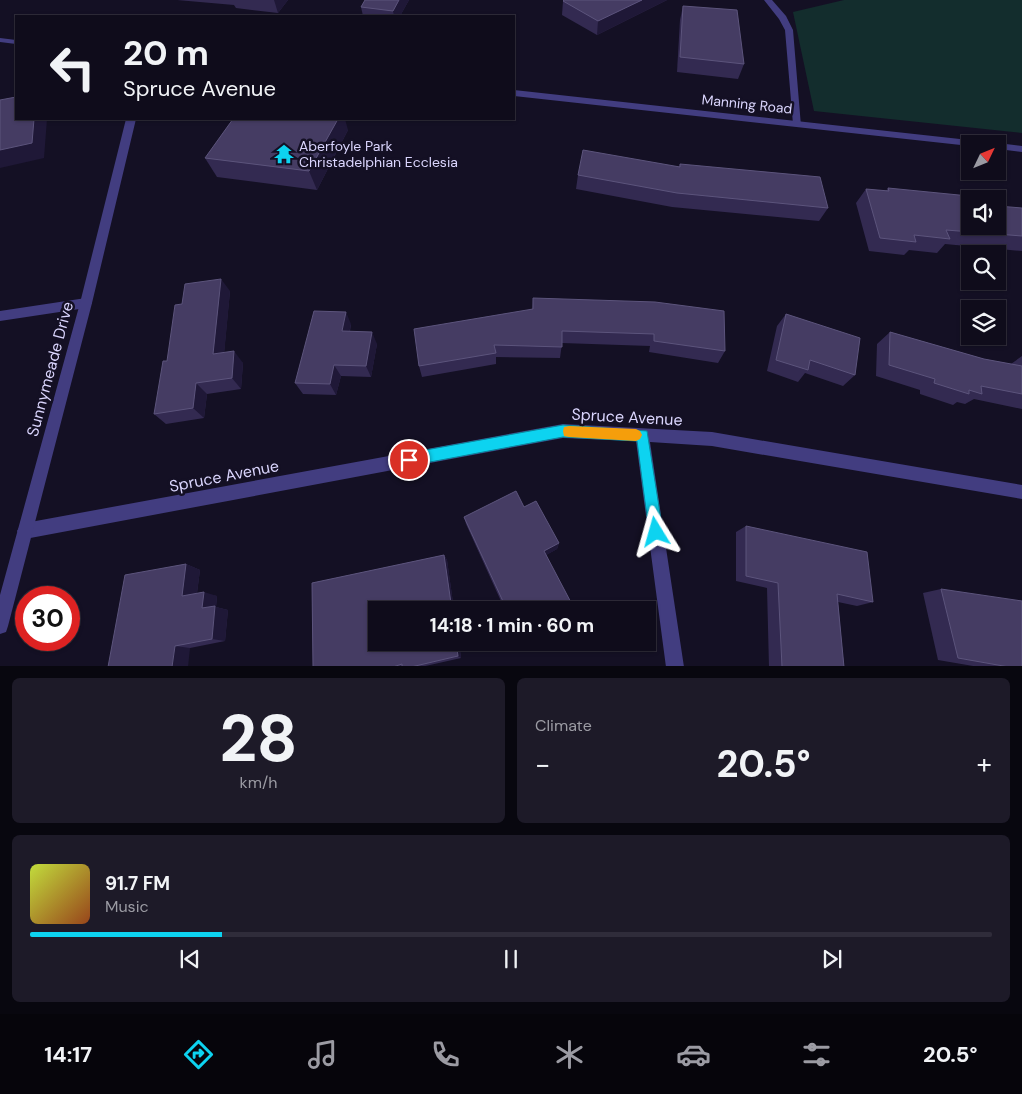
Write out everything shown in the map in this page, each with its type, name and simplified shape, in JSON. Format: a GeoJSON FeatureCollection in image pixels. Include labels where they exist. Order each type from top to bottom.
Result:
{"type":"FeatureCollection","features":[{"type":"Feature","properties":{"kind":"street"},"geometry":{"type":"LineString","coordinates":[[768,0],[783,18],[789,30],[798,124]]}},
{"type":"Feature","properties":{"kind":"street"},"geometry":{"type":"LineString","coordinates":[[0,40],[15,42]]}},
{"type":"Feature","properties":{"kind":"street","name":"Manning Road"},"geometry":{"type":"LineString","coordinates":[[515,94],[961,142]]}},
{"type":"Feature","properties":{"kind":"street","name":"Sunnymeade Drive"},"geometry":{"type":"LineString","coordinates":[[0,626],[86,303],[131,120]]}},
{"type":"Feature","properties":{"kind":"street"},"geometry":{"type":"LineString","coordinates":[[1006,147],[1022,149]]}},
{"type":"Feature","properties":{"kind":"street"},"geometry":{"type":"LineString","coordinates":[[0,316],[86,303]]}},
{"type":"Feature","properties":{"kind":"street","name":"Spruce Avenue"},"geometry":{"type":"LineString","coordinates":[[25,531],[563,431],[712,439],[1022,492]]}},
{"type":"Feature","properties":{"kind":"street"},"geometry":{"type":"LineString","coordinates":[[642,435],[675,666]]}},
{"type":"Feature","properties":{"kind":"green space"},"geometry":{"type":"Polygon","coordinates":[[[844,0],[1022,0],[1022,133],[814,111],[793,12],[844,0]]]}},
{"type":"Feature","properties":{"kind":"building"},"geometry":{"type":"Polygon","coordinates":[[[365,0],[399,0],[393,11],[361,7],[365,0]]]}},
{"type":"Feature","properties":{"kind":"building"},"geometry":{"type":"Polygon","coordinates":[[[564,0],[642,0],[598,21],[564,0]]]}},
{"type":"Feature","properties":{"kind":"building"},"geometry":{"type":"Polygon","coordinates":[[[683,6],[737,10],[744,64],[680,57],[683,6]]]}},
{"type":"Feature","properties":{"kind":"building"},"geometry":{"type":"Polygon","coordinates":[[[15,97],[15,120],[34,120],[32,143],[0,150],[0,100],[15,97]]]}},
{"type":"Feature","properties":{"kind":"building"},"geometry":{"type":"Polygon","coordinates":[[[232,120],[337,120],[309,171],[205,158],[232,120]]]}},
{"type":"Feature","properties":{"kind":"building"},"geometry":{"type":"Polygon","coordinates":[[[583,150],[680,167],[680,164],[820,177],[828,208],[677,193],[578,175],[583,150]]]}},
{"type":"Feature","properties":{"kind":"building"},"geometry":{"type":"Polygon","coordinates":[[[888,188],[961,195],[961,231],[946,230],[950,239],[914,235],[916,242],[880,238],[866,189],[889,191],[888,188]]]}},
{"type":"Feature","properties":{"kind":"building"},"geometry":{"type":"Polygon","coordinates":[[[1006,207],[1022,208],[1022,236],[1006,235],[1006,207]]]}},
{"type":"Feature","properties":{"kind":"building"},"geometry":{"type":"Polygon","coordinates":[[[221,279],[213,354],[234,351],[232,378],[196,383],[193,408],[154,414],[163,361],[167,361],[175,305],[182,304],[185,284],[221,279]]]}},
{"type":"Feature","properties":{"kind":"building"},"geometry":{"type":"Polygon","coordinates":[[[533,298],[655,302],[724,311],[725,351],[654,341],[654,334],[562,331],[562,347],[494,345],[496,353],[419,366],[414,329],[533,309],[533,298]]]}},
{"type":"Feature","properties":{"kind":"building"},"geometry":{"type":"Polygon","coordinates":[[[314,311],[346,312],[342,331],[372,332],[366,366],[334,365],[330,384],[295,383],[314,311]]]}},
{"type":"Feature","properties":{"kind":"building"},"geometry":{"type":"Polygon","coordinates":[[[786,314],[860,338],[855,375],[810,360],[808,370],[776,360],[786,314]]]}},
{"type":"Feature","properties":{"kind":"building"},"geometry":{"type":"Polygon","coordinates":[[[890,332],[984,359],[1022,366],[1022,394],[981,386],[982,394],[969,390],[969,394],[934,383],[935,379],[889,365],[890,332]]]}},
{"type":"Feature","properties":{"kind":"building"},"geometry":{"type":"Polygon","coordinates":[[[516,491],[524,507],[536,501],[559,543],[544,551],[570,601],[503,601],[464,517],[516,491]]]}},
{"type":"Feature","properties":{"kind":"building"},"geometry":{"type":"Polygon","coordinates":[[[746,526],[867,552],[873,602],[837,594],[844,666],[782,666],[778,583],[746,576],[746,526]]]}},
{"type":"Feature","properties":{"kind":"building"},"geometry":{"type":"Polygon","coordinates":[[[444,555],[451,601],[368,601],[368,651],[457,651],[458,656],[415,666],[402,666],[402,664],[396,666],[313,666],[312,583],[444,555]]]}},
{"type":"Feature","properties":{"kind":"building"},"geometry":{"type":"Polygon","coordinates":[[[186,564],[182,596],[204,592],[202,608],[215,606],[212,639],[175,646],[172,666],[108,666],[125,575],[186,564]]]}},
{"type":"Feature","properties":{"kind":"building"},"geometry":{"type":"Polygon","coordinates":[[[941,589],[1022,601],[1022,666],[1003,666],[958,658],[941,589]]]}},
{"type":"Feature","properties":{"kind":"slow traffic"},"geometry":{"type":"LineString","coordinates":[[569,431],[636,435]]}},
{"type":"Feature","properties":{"kind":"place","name":"Aberfoyle Park Christadelphian Ecclesia"},"geometry":{"type":"Point","coordinates":[284,154]}},
{"type":"Feature","properties":{"kind":"route"},"geometry":{"type":"LineString","coordinates":[[409,460],[563,431],[642,435],[656,532]]}}]}
